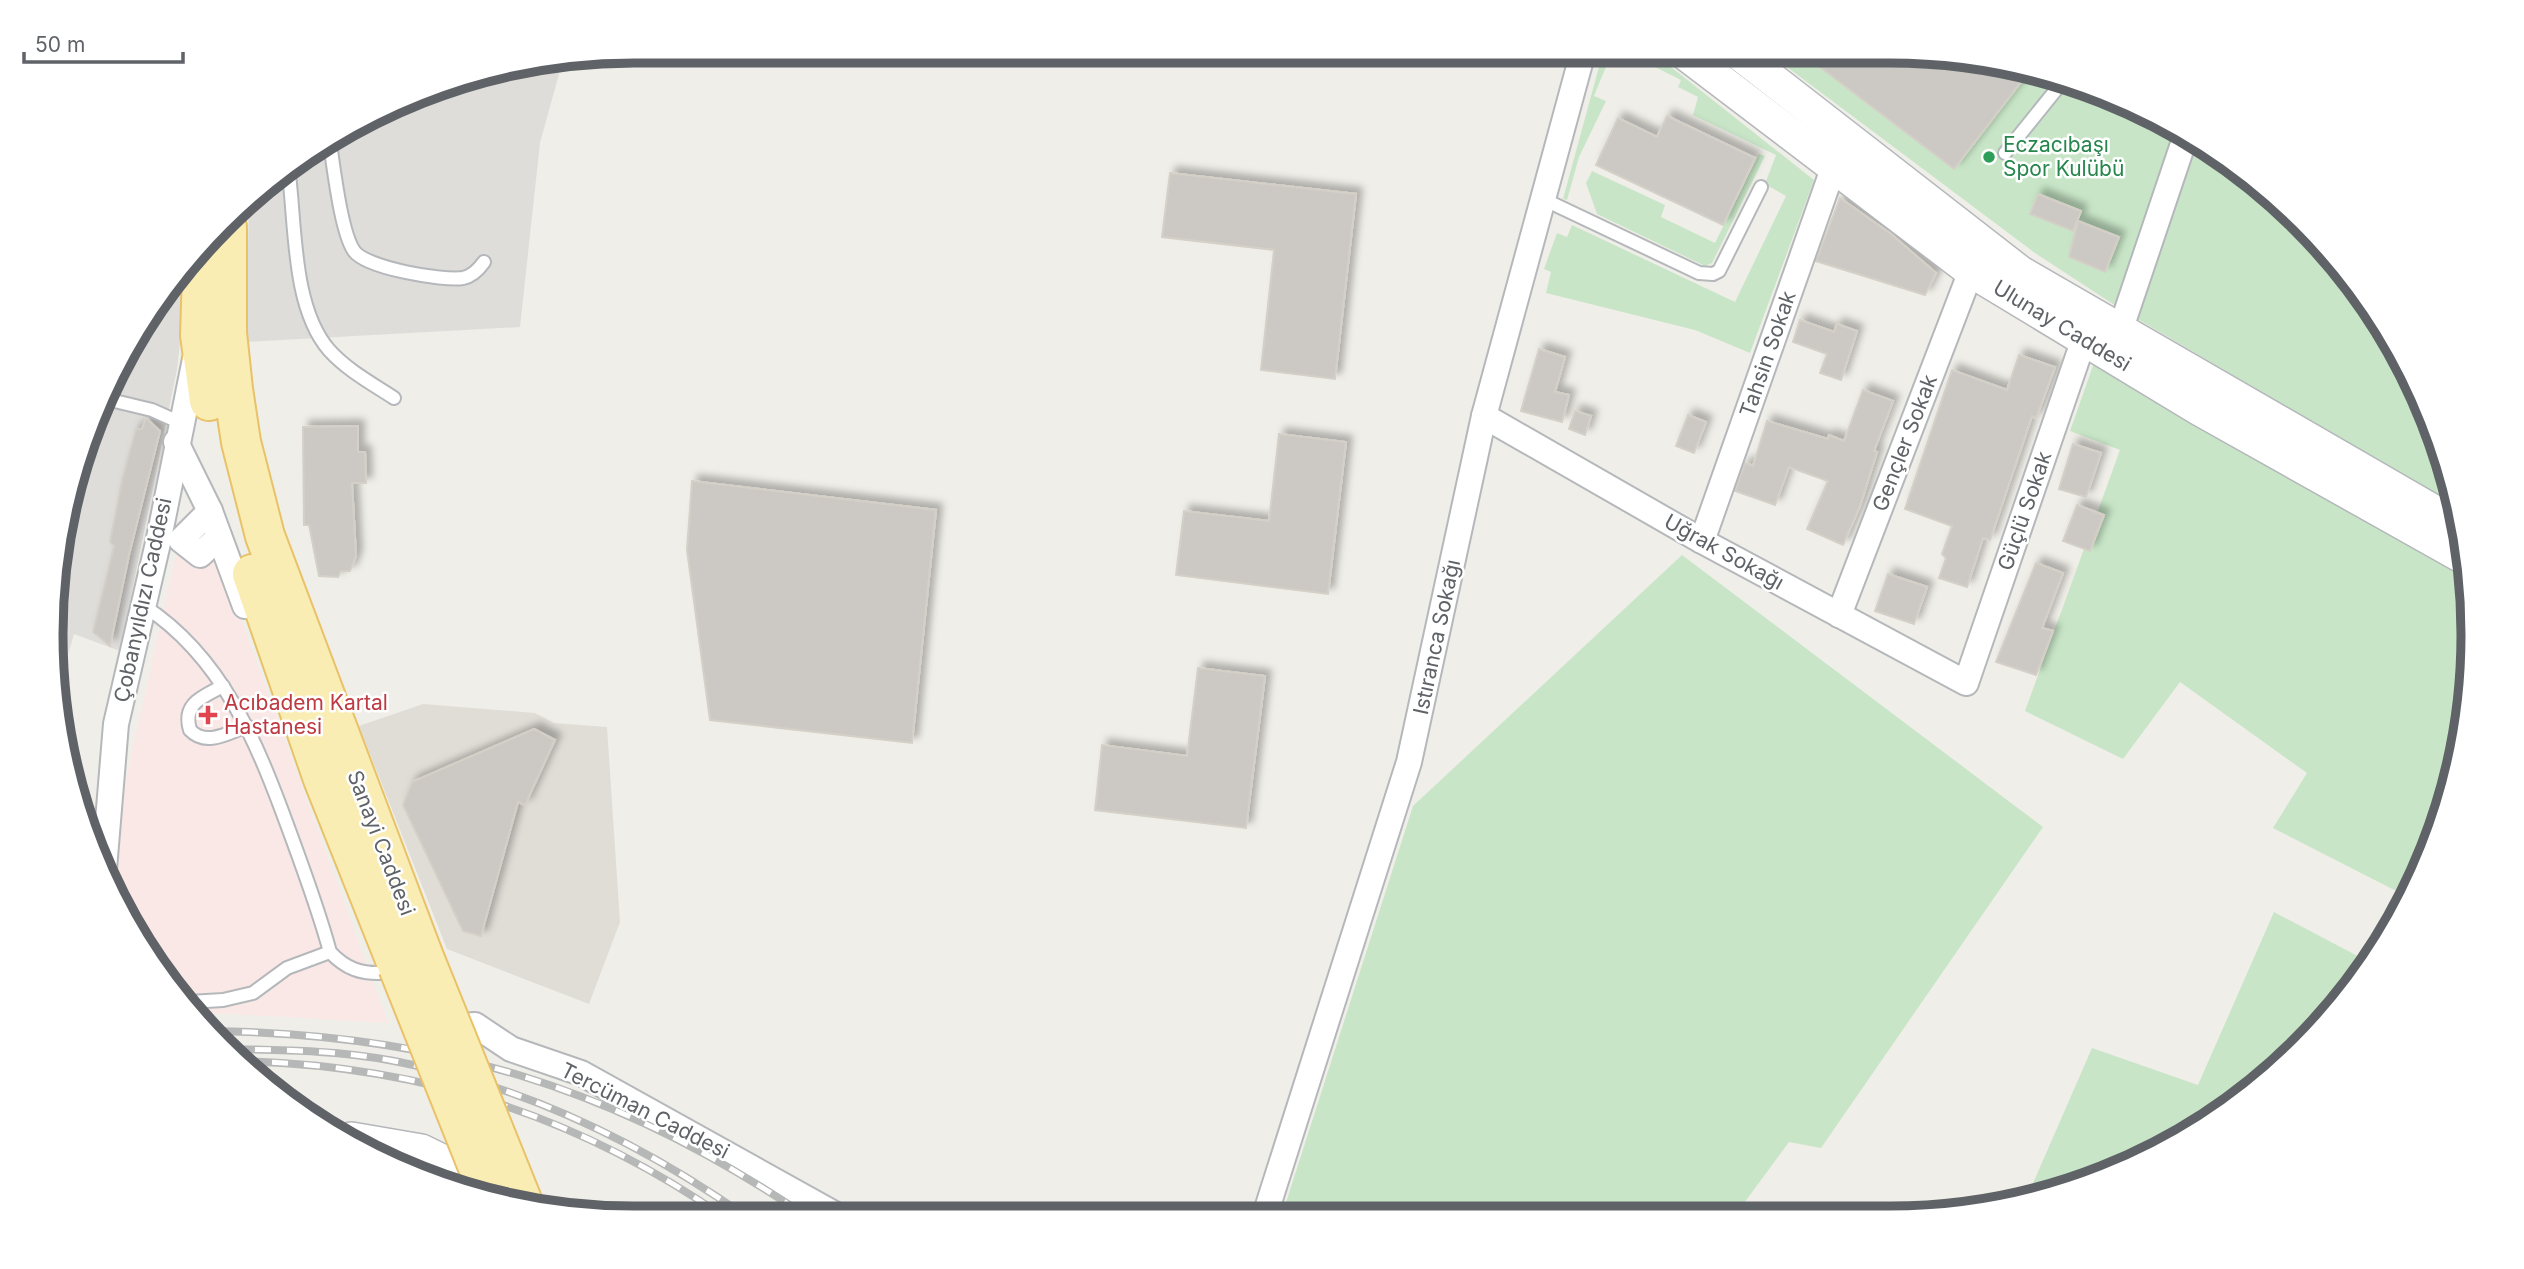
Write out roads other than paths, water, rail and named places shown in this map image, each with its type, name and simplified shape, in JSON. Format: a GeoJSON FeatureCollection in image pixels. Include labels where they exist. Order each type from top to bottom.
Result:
{"type":"FeatureCollection","features":[{"type":"Feature","properties":{"kind":"main road","name":"Sanayi Caddesi"},"geometry":{"type":"LineString","coordinates":[[227,233],[228,333],[219,380],[217,449],[237,530],[323,779],[401,964],[486,1187]]}},
{"type":"Feature","properties":{"kind":"main road","name":"Sanayi Caddesi"},"geometry":{"type":"LineString","coordinates":[[203,261],[200,335],[219,380]]}},
{"type":"Feature","properties":{"kind":"main road","name":"Sanayi Caddesi"},"geometry":{"type":"LineString","coordinates":[[401,964],[518,1194]]}},
{"type":"Feature","properties":{"kind":"main road"},"geometry":{"type":"LineString","coordinates":[[426,1165],[465,1180]]}},
{"type":"Feature","properties":{"kind":"street","name":"Istıranca Sokağı"},"geometry":{"type":"LineString","coordinates":[[1268,1206],[1409,762],[1484,416],[1580,63]]}},
{"type":"Feature","properties":{"kind":"street","name":"Ulunay Caddesi"},"geometry":{"type":"LineString","coordinates":[[1698,63],[1971,271],[2199,409],[2455,553]]}},
{"type":"Feature","properties":{"kind":"street","name":"Ulunay Caddesi"},"geometry":{"type":"LineString","coordinates":[[1751,63],[2020,272],[2449,520]]}},
{"type":"Feature","properties":{"kind":"street"},"geometry":{"type":"LineString","coordinates":[[2120,331],[2183,145]]}},
{"type":"Feature","properties":{"kind":"street","name":"Tahsin Sokak"},"geometry":{"type":"LineString","coordinates":[[1703,541],[1834,166]]}},
{"type":"Feature","properties":{"kind":"street","name":"Gençler Sokak"},"geometry":{"type":"LineString","coordinates":[[1839,615],[1971,271]]}},
{"type":"Feature","properties":{"kind":"street","name":"Çobanyıldızı Caddesi"},"geometry":{"type":"LineString","coordinates":[[106,850],[116,724],[144,606],[200,335]]}},
{"type":"Feature","properties":{"kind":"street","name":"Güçlü Sokak"},"geometry":{"type":"LineString","coordinates":[[1966,684],[2084,339]]}},
{"type":"Feature","properties":{"kind":"street"},"geometry":{"type":"LineString","coordinates":[[219,380],[178,433],[219,537],[401,964]]}},
{"type":"Feature","properties":{"kind":"street","name":"Uğrak Sokağı"},"geometry":{"type":"LineString","coordinates":[[1484,416],[1703,541],[1966,684]]}},
{"type":"Feature","properties":{"kind":"street"},"geometry":{"type":"LineString","coordinates":[[210,511],[181,540],[200,555],[219,537]]}},
{"type":"Feature","properties":{"kind":"street","name":"Tercüman Caddesi"},"geometry":{"type":"LineString","coordinates":[[401,964],[404,1029],[475,1024],[511,1049],[581,1073],[820,1206]]}},
{"type":"Feature","properties":{"kind":"lane"},"geometry":{"type":"LineString","coordinates":[[2005,153],[2057,88]]}},
{"type":"Feature","properties":{"kind":"lane"},"geometry":{"type":"LineString","coordinates":[[331,151],[347,236],[355,252],[369,262],[428,276],[464,278],[477,272],[484,262]]}},
{"type":"Feature","properties":{"kind":"lane"},"geometry":{"type":"LineString","coordinates":[[289,179],[298,272],[308,309],[327,348],[354,372],[394,398]]}},
{"type":"Feature","properties":{"kind":"lane"},"geometry":{"type":"LineString","coordinates":[[1543,199],[1699,273],[1713,274],[1718,271],[1761,187]]}},
{"type":"Feature","properties":{"kind":"lane"},"geometry":{"type":"LineString","coordinates":[[114,401],[152,410],[178,433]]}},
{"type":"Feature","properties":{"kind":"lane"},"geometry":{"type":"LineString","coordinates":[[144,606],[189,641],[223,686],[247,726],[280,805],[330,952],[358,971],[401,964]]}},
{"type":"Feature","properties":{"kind":"lane"},"geometry":{"type":"LineString","coordinates":[[223,686],[194,701],[188,714],[190,730],[198,737],[214,738],[247,726]]}},
{"type":"Feature","properties":{"kind":"lane"},"geometry":{"type":"LineString","coordinates":[[197,1002],[223,1000],[253,993],[287,968],[330,952]]}},
{"type":"Feature","properties":{"kind":"railway"},"geometry":{"type":"LineString","coordinates":[[223,1032],[373,1043],[449,1057],[523,1076],[594,1102],[665,1133],[735,1171],[790,1206]]}},
{"type":"Feature","properties":{"kind":"railway"},"geometry":{"type":"LineString","coordinates":[[242,1049],[309,1051],[373,1057],[488,1085],[534,1101],[622,1141],[731,1206]]}},
{"type":"Feature","properties":{"kind":"railway"},"geometry":{"type":"LineString","coordinates":[[256,1062],[370,1073],[433,1085],[494,1102],[612,1150],[707,1206]]}},
{"type":"Feature","properties":{"kind":"place","name":"Eczacıbaşı Spor Kulübü"},"geometry":{"type":"Point","coordinates":[1989,157]}},
{"type":"Feature","properties":{"kind":"place","name":"Acıbadem Kartal Hastanesi"},"geometry":{"type":"Point","coordinates":[208,715]}}]}
